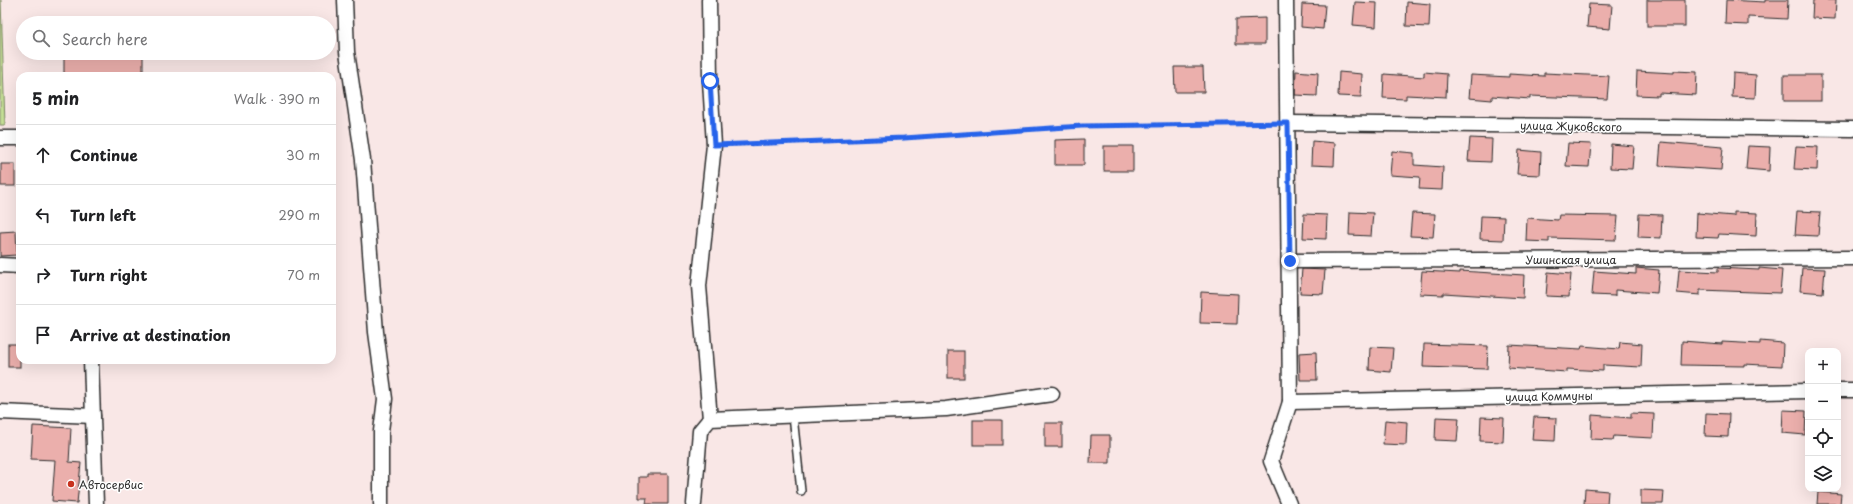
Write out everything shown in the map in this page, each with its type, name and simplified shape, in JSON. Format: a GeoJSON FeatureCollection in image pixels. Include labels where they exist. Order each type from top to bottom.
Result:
{"type":"FeatureCollection","features":[{"type":"Feature","properties":{"kind":"street"},"geometry":{"type":"LineString","coordinates":[[345,0],[347,52],[363,160],[376,332],[385,399],[381,431],[380,504]]}},
{"type":"Feature","properties":{"kind":"street"},"geometry":{"type":"LineString","coordinates":[[694,504],[697,449],[700,431],[710,419],[699,286],[714,145],[710,81],[709,0]]}},
{"type":"Feature","properties":{"kind":"street"},"geometry":{"type":"LineString","coordinates":[[1286,0],[1290,261],[1290,402],[1271,461],[1289,504]]}},
{"type":"Feature","properties":{"kind":"street","name":"улица Жуковского"},"geometry":{"type":"LineString","coordinates":[[1288,123],[1853,129]]}},
{"type":"Feature","properties":{"kind":"street"},"geometry":{"type":"LineString","coordinates":[[0,138],[16,138]]}},
{"type":"Feature","properties":{"kind":"street","name":"Ушинская улица"},"geometry":{"type":"LineString","coordinates":[[1290,261],[1853,258]]}},
{"type":"Feature","properties":{"kind":"street"},"geometry":{"type":"LineString","coordinates":[[0,265],[16,266]]}},
{"type":"Feature","properties":{"kind":"street"},"geometry":{"type":"LineString","coordinates":[[91,364],[96,504]]}},
{"type":"Feature","properties":{"kind":"street"},"geometry":{"type":"LineString","coordinates":[[1841,390],[1853,390]]}},
{"type":"Feature","properties":{"kind":"street","name":"улица Коммуны"},"geometry":{"type":"LineString","coordinates":[[1290,402],[1805,391]]}},
{"type":"Feature","properties":{"kind":"street"},"geometry":{"type":"LineString","coordinates":[[710,419],[946,409],[1052,394]]}},
{"type":"Feature","properties":{"kind":"street"},"geometry":{"type":"LineString","coordinates":[[0,412],[93,416]]}},
{"type":"Feature","properties":{"kind":"lane"},"geometry":{"type":"LineString","coordinates":[[793,416],[801,491]]}},
{"type":"Feature","properties":{"kind":"path"},"geometry":{"type":"LineString","coordinates":[[714,145],[904,138],[1082,126],[1288,123]]}},
{"type":"Feature","properties":{"kind":"green space"},"geometry":{"type":"Polygon","coordinates":[[[1,0],[5,125],[0,125],[1,0]]]}},
{"type":"Feature","properties":{"kind":"building"},"geometry":{"type":"Polygon","coordinates":[[[1647,0],[1685,0],[1685,26],[1647,26],[1647,0]]]}},
{"type":"Feature","properties":{"kind":"building"},"geometry":{"type":"Polygon","coordinates":[[[1726,0],[1765,2],[1765,0],[1788,0],[1787,19],[1748,17],[1748,25],[1725,24],[1726,0]]]}},
{"type":"Feature","properties":{"kind":"building"},"geometry":{"type":"Polygon","coordinates":[[[1813,0],[1836,0],[1835,19],[1812,18],[1813,0]]]}},
{"type":"Feature","properties":{"kind":"building"},"geometry":{"type":"Polygon","coordinates":[[[1355,2],[1377,3],[1376,27],[1353,25],[1355,2]]]}},
{"type":"Feature","properties":{"kind":"building"},"geometry":{"type":"Polygon","coordinates":[[[1407,2],[1430,4],[1429,27],[1406,26],[1407,2]]]}},
{"type":"Feature","properties":{"kind":"building"},"geometry":{"type":"Polygon","coordinates":[[[1302,4],[1325,5],[1323,29],[1301,27],[1302,4]]]}},
{"type":"Feature","properties":{"kind":"building"},"geometry":{"type":"Polygon","coordinates":[[[1589,4],[1612,5],[1610,29],[1587,27],[1589,4]]]}},
{"type":"Feature","properties":{"kind":"building"},"geometry":{"type":"Polygon","coordinates":[[[1265,18],[1265,44],[1236,44],[1236,19],[1265,18]]]}},
{"type":"Feature","properties":{"kind":"building"},"geometry":{"type":"Polygon","coordinates":[[[64,60],[143,60],[143,72],[64,72],[64,60]]]}},
{"type":"Feature","properties":{"kind":"building"},"geometry":{"type":"Polygon","coordinates":[[[1174,67],[1203,67],[1204,92],[1175,92],[1174,67]]]}},
{"type":"Feature","properties":{"kind":"building"},"geometry":{"type":"Polygon","coordinates":[[[1296,71],[1318,73],[1317,96],[1295,95],[1296,71]]]}},
{"type":"Feature","properties":{"kind":"building"},"geometry":{"type":"Polygon","coordinates":[[[1637,71],[1674,73],[1674,71],[1697,72],[1696,95],[1659,93],[1659,96],[1636,95],[1637,71]]]}},
{"type":"Feature","properties":{"kind":"building"},"geometry":{"type":"Polygon","coordinates":[[[1339,72],[1362,74],[1361,97],[1338,96],[1339,72]]]}},
{"type":"Feature","properties":{"kind":"building"},"geometry":{"type":"Polygon","coordinates":[[[1424,72],[1447,74],[1446,97],[1406,95],[1406,99],[1383,98],[1384,74],[1424,77],[1424,72]]]}},
{"type":"Feature","properties":{"kind":"building"},"geometry":{"type":"Polygon","coordinates":[[[1544,73],[1609,76],[1607,99],[1530,96],[1530,99],[1492,96],[1492,100],[1469,98],[1471,75],[1509,77],[1509,74],[1544,76],[1544,73]]]}},
{"type":"Feature","properties":{"kind":"building"},"geometry":{"type":"Polygon","coordinates":[[[1733,73],[1756,75],[1755,98],[1732,97],[1733,73]]]}},
{"type":"Feature","properties":{"kind":"building"},"geometry":{"type":"Polygon","coordinates":[[[1784,75],[1821,75],[1821,101],[1784,101],[1784,75]]]}},
{"type":"Feature","properties":{"kind":"building"},"geometry":{"type":"Polygon","coordinates":[[[1470,138],[1492,139],[1491,162],[1468,161],[1470,138]]]}},
{"type":"Feature","properties":{"kind":"building"},"geometry":{"type":"Polygon","coordinates":[[[1084,139],[1084,165],[1055,165],[1055,140],[1084,139]]]}},
{"type":"Feature","properties":{"kind":"building"},"geometry":{"type":"Polygon","coordinates":[[[1312,141],[1335,143],[1334,166],[1311,165],[1312,141]]]}},
{"type":"Feature","properties":{"kind":"building"},"geometry":{"type":"Polygon","coordinates":[[[1661,142],[1723,147],[1721,170],[1659,166],[1661,142]]]}},
{"type":"Feature","properties":{"kind":"building"},"geometry":{"type":"Polygon","coordinates":[[[1568,143],[1591,144],[1589,167],[1566,166],[1568,143]]]}},
{"type":"Feature","properties":{"kind":"building"},"geometry":{"type":"Polygon","coordinates":[[[1611,144],[1634,146],[1632,169],[1610,168],[1611,144]]]}},
{"type":"Feature","properties":{"kind":"building"},"geometry":{"type":"Polygon","coordinates":[[[1104,146],[1133,146],[1133,171],[1104,171],[1104,146]]]}},
{"type":"Feature","properties":{"kind":"building"},"geometry":{"type":"Polygon","coordinates":[[[1748,146],[1770,147],[1769,171],[1746,169],[1748,146]]]}},
{"type":"Feature","properties":{"kind":"building"},"geometry":{"type":"Polygon","coordinates":[[[1796,146],[1818,147],[1817,170],[1794,169],[1796,146]]]}},
{"type":"Feature","properties":{"kind":"building"},"geometry":{"type":"Polygon","coordinates":[[[1519,150],[1541,152],[1540,175],[1517,174],[1519,150]]]}},
{"type":"Feature","properties":{"kind":"building"},"geometry":{"type":"Polygon","coordinates":[[[1392,151],[1414,153],[1414,165],[1443,167],[1442,190],[1419,189],[1420,177],[1390,175],[1392,151]]]}},
{"type":"Feature","properties":{"kind":"building"},"geometry":{"type":"Polygon","coordinates":[[[1,164],[15,164],[15,186],[1,186],[1,164]]]}},
{"type":"Feature","properties":{"kind":"building"},"geometry":{"type":"Polygon","coordinates":[[[1797,211],[1820,212],[1818,236],[1795,235],[1797,211]]]}},
{"type":"Feature","properties":{"kind":"building"},"geometry":{"type":"Polygon","coordinates":[[[1350,212],[1373,213],[1371,236],[1349,235],[1350,212]]]}},
{"type":"Feature","properties":{"kind":"building"},"geometry":{"type":"Polygon","coordinates":[[[1734,212],[1757,213],[1756,236],[1719,234],[1718,238],[1696,237],[1697,213],[1734,216],[1734,212]]]}},
{"type":"Feature","properties":{"kind":"building"},"geometry":{"type":"Polygon","coordinates":[[[1412,213],[1435,214],[1433,237],[1410,236],[1412,213]]]}},
{"type":"Feature","properties":{"kind":"building"},"geometry":{"type":"Polygon","coordinates":[[[1304,214],[1327,215],[1326,239],[1303,238],[1304,214]]]}},
{"type":"Feature","properties":{"kind":"building"},"geometry":{"type":"Polygon","coordinates":[[[1639,214],[1662,215],[1661,238],[1638,237],[1639,214]]]}},
{"type":"Feature","properties":{"kind":"building"},"geometry":{"type":"Polygon","coordinates":[[[1559,215],[1618,216],[1616,240],[1549,238],[1549,242],[1526,241],[1527,218],[1558,220],[1559,215]]]}},
{"type":"Feature","properties":{"kind":"building"},"geometry":{"type":"Polygon","coordinates":[[[1481,216],[1504,217],[1503,240],[1480,239],[1481,216]]]}},
{"type":"Feature","properties":{"kind":"building"},"geometry":{"type":"Polygon","coordinates":[[[16,231],[16,255],[0,256],[0,232],[16,231]]]}},
{"type":"Feature","properties":{"kind":"building"},"geometry":{"type":"Polygon","coordinates":[[[1636,268],[1659,270],[1657,293],[1615,290],[1615,296],[1592,295],[1594,271],[1636,274],[1636,268]]]}},
{"type":"Feature","properties":{"kind":"building"},"geometry":{"type":"Polygon","coordinates":[[[1718,268],[1759,270],[1759,268],[1782,270],[1780,293],[1700,290],[1700,295],[1677,293],[1679,270],[1718,272],[1718,268]]]}},
{"type":"Feature","properties":{"kind":"building"},"geometry":{"type":"Polygon","coordinates":[[[1802,268],[1825,269],[1823,293],[1800,291],[1802,268]]]}},
{"type":"Feature","properties":{"kind":"building"},"geometry":{"type":"Polygon","coordinates":[[[1302,269],[1325,270],[1323,294],[1300,293],[1302,269]]]}},
{"type":"Feature","properties":{"kind":"building"},"geometry":{"type":"Polygon","coordinates":[[[1422,271],[1460,273],[1460,271],[1524,275],[1523,298],[1443,293],[1443,295],[1420,294],[1422,271]]]}},
{"type":"Feature","properties":{"kind":"building"},"geometry":{"type":"Polygon","coordinates":[[[1548,272],[1571,274],[1569,297],[1546,296],[1548,272]]]}},
{"type":"Feature","properties":{"kind":"building"},"geometry":{"type":"Polygon","coordinates":[[[1201,292],[1238,294],[1237,324],[1200,323],[1201,292]]]}},
{"type":"Feature","properties":{"kind":"building"},"geometry":{"type":"Polygon","coordinates":[[[1682,341],[1722,344],[1722,342],[1760,344],[1760,341],[1783,343],[1782,366],[1744,364],[1744,366],[1681,365],[1682,341]]]}},
{"type":"Feature","properties":{"kind":"building"},"geometry":{"type":"Polygon","coordinates":[[[1620,342],[1642,344],[1641,367],[1603,365],[1603,371],[1567,369],[1567,372],[1508,368],[1509,345],[1581,349],[1582,346],[1619,349],[1620,342]]]}},
{"type":"Feature","properties":{"kind":"building"},"geometry":{"type":"Polygon","coordinates":[[[8,344],[16,344],[16,364],[20,364],[20,367],[8,367],[8,344]]]}},
{"type":"Feature","properties":{"kind":"building"},"geometry":{"type":"Polygon","coordinates":[[[1424,344],[1488,346],[1487,369],[1423,367],[1424,344]]]}},
{"type":"Feature","properties":{"kind":"building"},"geometry":{"type":"Polygon","coordinates":[[[1370,347],[1393,348],[1391,372],[1369,370],[1370,347]]]}},
{"type":"Feature","properties":{"kind":"building"},"geometry":{"type":"Polygon","coordinates":[[[948,351],[964,351],[964,378],[948,378],[948,351]]]}},
{"type":"Feature","properties":{"kind":"building"},"geometry":{"type":"Polygon","coordinates":[[[1316,352],[1317,380],[1300,380],[1299,353],[1316,352]]]}},
{"type":"Feature","properties":{"kind":"building"},"geometry":{"type":"Polygon","coordinates":[[[1783,410],[1805,411],[1805,435],[1782,433],[1783,410]]]}},
{"type":"Feature","properties":{"kind":"building"},"geometry":{"type":"Polygon","coordinates":[[[1631,413],[1654,414],[1653,438],[1614,436],[1613,440],[1591,439],[1592,415],[1631,418],[1631,413]]]}},
{"type":"Feature","properties":{"kind":"building"},"geometry":{"type":"Polygon","coordinates":[[[1706,413],[1729,414],[1728,437],[1705,436],[1706,413]]]}},
{"type":"Feature","properties":{"kind":"building"},"geometry":{"type":"Polygon","coordinates":[[[1436,417],[1459,418],[1457,441],[1435,440],[1436,417]]]}},
{"type":"Feature","properties":{"kind":"building"},"geometry":{"type":"Polygon","coordinates":[[[1481,417],[1504,418],[1503,442],[1480,441],[1481,417]]]}},
{"type":"Feature","properties":{"kind":"building"},"geometry":{"type":"Polygon","coordinates":[[[1534,417],[1556,418],[1555,441],[1532,440],[1534,417]]]}},
{"type":"Feature","properties":{"kind":"building"},"geometry":{"type":"Polygon","coordinates":[[[973,420],[1002,420],[1002,445],[973,445],[973,420]]]}},
{"type":"Feature","properties":{"kind":"building"},"geometry":{"type":"Polygon","coordinates":[[[1385,420],[1407,422],[1406,445],[1383,444],[1385,420]]]}},
{"type":"Feature","properties":{"kind":"building"},"geometry":{"type":"Polygon","coordinates":[[[1045,423],[1062,423],[1062,447],[1045,447],[1045,423]]]}},
{"type":"Feature","properties":{"kind":"building"},"geometry":{"type":"Polygon","coordinates":[[[33,426],[71,428],[69,462],[81,463],[77,503],[52,501],[55,460],[31,459],[33,426]]]}},
{"type":"Feature","properties":{"kind":"building"},"geometry":{"type":"Polygon","coordinates":[[[1091,435],[1110,435],[1110,463],[1090,463],[1091,435]]]}},
{"type":"Feature","properties":{"kind":"building"},"geometry":{"type":"Polygon","coordinates":[[[647,474],[668,474],[668,504],[646,504],[647,498],[639,498],[639,477],[647,477],[647,474]]]}},
{"type":"Feature","properties":{"kind":"building"},"geometry":{"type":"Polygon","coordinates":[[[1585,489],[1608,491],[1607,504],[1584,504],[1585,489]]]}},
{"type":"Feature","properties":{"kind":"building"},"geometry":{"type":"Polygon","coordinates":[[[1641,490],[1664,491],[1663,504],[1641,504],[1641,490]]]}},
{"type":"Feature","properties":{"kind":"building"},"geometry":{"type":"Polygon","coordinates":[[[1818,492],[1841,494],[1840,504],[1817,504],[1818,492]]]}},
{"type":"Feature","properties":{"kind":"place","name":"Автосервис"},"geometry":{"type":"Point","coordinates":[71,484]}},
{"type":"Feature","properties":{"kind":"route"},"geometry":{"type":"LineString","coordinates":[[710,81],[714,145],[904,138],[1082,126],[1288,123],[1290,261]]}}]}
